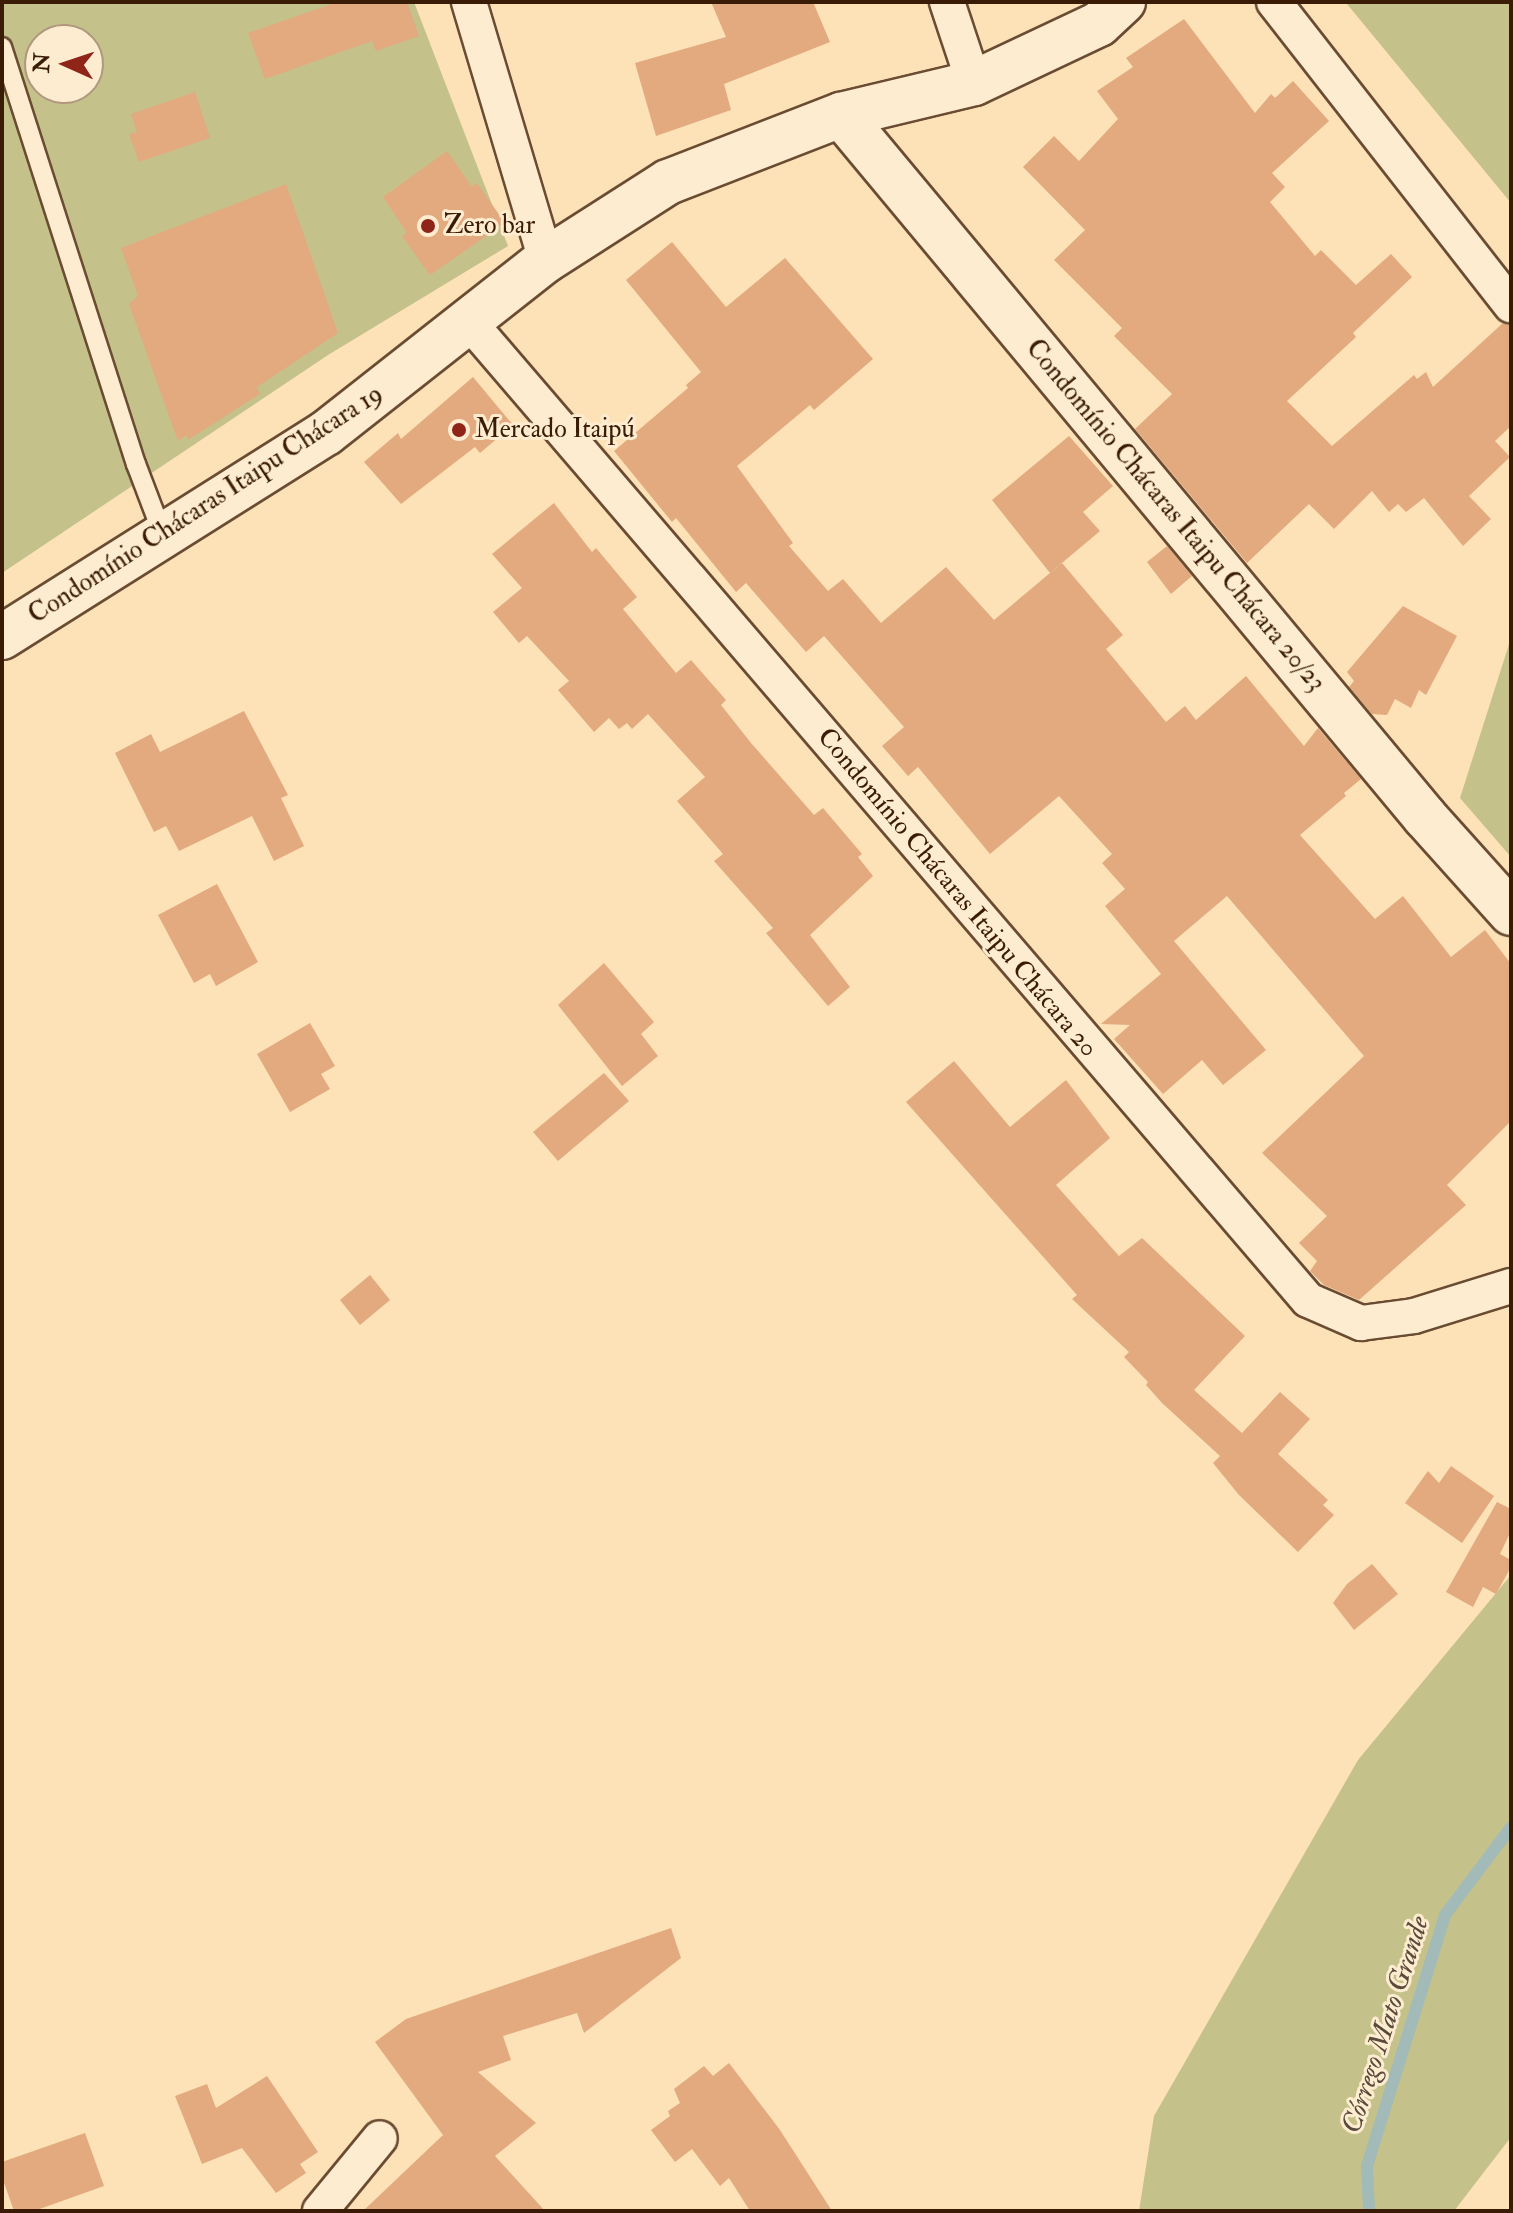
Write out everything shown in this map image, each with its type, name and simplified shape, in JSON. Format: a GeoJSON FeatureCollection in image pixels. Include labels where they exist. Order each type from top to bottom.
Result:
{"type":"FeatureCollection","features":[{"type":"Feature","properties":{"kind":"street"},"geometry":{"type":"LineString","coordinates":[[469,2],[546,260]]}},
{"type":"Feature","properties":{"kind":"street"},"geometry":{"type":"LineString","coordinates":[[947,2],[974,83]]}},
{"type":"Feature","properties":{"kind":"street"},"geometry":{"type":"LineString","coordinates":[[458,332],[546,260],[668,182],[841,115],[974,83],[1099,24],[1123,2]]}},
{"type":"Feature","properties":{"kind":"street"},"geometry":{"type":"LineString","coordinates":[[1274,2],[1511,305]]}},
{"type":"Feature","properties":{"kind":"street","name":"Condomínio Chácaras Itaipu Chácara 20/23"},"geometry":{"type":"LineString","coordinates":[[841,115],[1425,817],[1511,913]]}},
{"type":"Feature","properties":{"kind":"street","name":"Condomínio Chácaras Itaipu Chácara 19"},"geometry":{"type":"LineString","coordinates":[[2,637],[326,433],[458,332]]}},
{"type":"Feature","properties":{"kind":"street","name":"Condomínio Chácaras Itaipu Chácara 20"},"geometry":{"type":"LineString","coordinates":[[458,332],[1308,1300],[1361,1323],[1414,1316],[1511,1286]]}},
{"type":"Feature","properties":{"kind":"street"},"geometry":{"type":"LineString","coordinates":[[320,2211],[380,2138]]}},
{"type":"Feature","properties":{"kind":"lane"},"geometry":{"type":"LineString","coordinates":[[2,47],[136,464],[163,535]]}},
{"type":"Feature","properties":{"kind":"shaded area"},"geometry":{"type":"Polygon","coordinates":[[[2,2],[414,2],[508,246],[328,355],[2,573],[2,2]]]}},
{"type":"Feature","properties":{"kind":"shaded area"},"geometry":{"type":"Polygon","coordinates":[[[1345,2],[1511,2],[1511,203],[1347,4],[1345,2]]]}},
{"type":"Feature","properties":{"kind":"shaded area"},"geometry":{"type":"Polygon","coordinates":[[[1511,638],[1511,857],[1460,798],[1511,638]]]}},
{"type":"Feature","properties":{"kind":"shaded area"},"geometry":{"type":"Polygon","coordinates":[[[1511,1575],[1511,2137],[1454,2211],[1139,2211],[1154,2116],[1358,1760],[1511,1575]]]}},
{"type":"Feature","properties":{"kind":"building"},"geometry":{"type":"Polygon","coordinates":[[[338,2],[407,2],[419,36],[376,51],[372,41],[265,79],[248,33],[338,2]]]}},
{"type":"Feature","properties":{"kind":"building"},"geometry":{"type":"Polygon","coordinates":[[[711,2],[813,2],[830,42],[724,84],[731,110],[656,136],[635,63],[726,37],[711,2]]]}},
{"type":"Feature","properties":{"kind":"building"},"geometry":{"type":"Polygon","coordinates":[[[1184,19],[1255,113],[1271,94],[1275,98],[1293,81],[1329,121],[1272,173],[1285,187],[1270,202],[1315,256],[1321,250],[1356,285],[1391,254],[1412,277],[1353,333],[1356,337],[1287,401],[1332,446],[1414,375],[1417,379],[1426,372],[1433,387],[1503,323],[1511,325],[1511,426],[1495,441],[1510,457],[1469,496],[1491,519],[1463,546],[1424,498],[1406,512],[1398,504],[1389,512],[1372,491],[1334,529],[1309,504],[1247,563],[1135,429],[1172,394],[1114,336],[1122,328],[1054,260],[1085,230],[1023,167],[1054,136],[1079,161],[1118,119],[1097,91],[1133,67],[1126,58],[1184,19]]]}},
{"type":"Feature","properties":{"kind":"building"},"geometry":{"type":"Polygon","coordinates":[[[195,92],[210,138],[139,162],[129,134],[137,132],[131,114],[195,92]]]}},
{"type":"Feature","properties":{"kind":"building"},"geometry":{"type":"Polygon","coordinates":[[[447,151],[472,187],[477,183],[505,223],[430,275],[402,236],[407,233],[383,197],[447,151]]]}},
{"type":"Feature","properties":{"kind":"building"},"geometry":{"type":"Polygon","coordinates":[[[286,184],[338,333],[257,387],[260,394],[188,440],[187,435],[178,441],[129,304],[138,296],[121,248],[286,184]]]}},
{"type":"Feature","properties":{"kind":"building"},"geometry":{"type":"Polygon","coordinates":[[[672,242],[726,307],[785,258],[873,359],[814,410],[810,405],[737,466],[793,543],[789,546],[828,591],[843,579],[881,623],[946,567],[994,620],[1062,563],[1123,635],[1106,649],[1166,722],[1185,706],[1196,720],[1246,676],[1304,746],[1318,728],[1361,779],[1300,835],[1375,919],[1403,896],[1451,957],[1485,930],[1511,964],[1511,1121],[1447,1185],[1466,1205],[1359,1300],[1324,1285],[1310,1271],[1317,1261],[1299,1243],[1327,1216],[1262,1153],[1364,1056],[1227,896],[1174,941],[1266,1050],[1223,1085],[1202,1060],[1163,1094],[1114,1039],[1130,1025],[1101,1024],[1161,974],[1105,906],[1125,889],[1102,863],[1112,854],[1059,796],[990,854],[918,767],[908,776],[882,746],[904,727],[824,636],[806,652],[746,583],[736,592],[676,518],[672,522],[614,451],[688,388],[686,385],[701,372],[626,280],[672,242]]]}},
{"type":"Feature","properties":{"kind":"building","name":"Mercado Itaipú"},"geometry":{"type":"Polygon","coordinates":[[[473,377],[513,425],[480,453],[475,447],[401,504],[364,462],[398,433],[401,439],[473,377]]]}},
{"type":"Feature","properties":{"kind":"building"},"geometry":{"type":"Polygon","coordinates":[[[1069,436],[1113,486],[1083,512],[1100,531],[1050,573],[992,500],[1069,436]]]}},
{"type":"Feature","properties":{"kind":"building"},"geometry":{"type":"Polygon","coordinates":[[[554,503],[592,552],[596,548],[637,597],[623,609],[676,673],[691,660],[726,700],[721,705],[751,743],[814,815],[823,808],[862,854],[858,857],[873,876],[810,935],[850,987],[828,1006],[766,933],[773,928],[714,861],[723,854],[677,801],[705,777],[648,714],[632,729],[627,723],[619,729],[609,718],[594,732],[558,690],[569,681],[527,636],[519,643],[493,612],[522,588],[492,554],[554,503]]]}},
{"type":"Feature","properties":{"kind":"building"},"geometry":{"type":"Polygon","coordinates":[[[1167,546],[1192,576],[1171,594],[1147,562],[1167,546]]]}},
{"type":"Feature","properties":{"kind":"building"},"geometry":{"type":"Polygon","coordinates":[[[1403,606],[1457,636],[1426,695],[1419,690],[1411,708],[1395,699],[1387,715],[1372,714],[1349,687],[1354,681],[1347,672],[1403,606]]]}},
{"type":"Feature","properties":{"kind":"building"},"geometry":{"type":"Polygon","coordinates":[[[244,711],[288,795],[281,798],[304,846],[274,861],[252,816],[179,851],[166,826],[154,832],[115,753],[151,734],[160,752],[244,711]]]}},
{"type":"Feature","properties":{"kind":"building"},"geometry":{"type":"Polygon","coordinates":[[[217,884],[258,962],[216,986],[210,974],[194,983],[158,915],[217,884]]]}},
{"type":"Feature","properties":{"kind":"building"},"geometry":{"type":"Polygon","coordinates":[[[604,963],[654,1022],[641,1034],[658,1056],[622,1086],[558,1005],[604,963]]]}},
{"type":"Feature","properties":{"kind":"building"},"geometry":{"type":"Polygon","coordinates":[[[310,1023],[335,1066],[321,1074],[330,1089],[290,1112],[257,1054],[310,1023]]]}},
{"type":"Feature","properties":{"kind":"building"},"geometry":{"type":"Polygon","coordinates":[[[954,1061],[1010,1127],[1066,1080],[1110,1138],[1056,1185],[1119,1256],[1142,1238],[1245,1336],[1194,1390],[1242,1433],[1280,1392],[1310,1419],[1278,1454],[1328,1500],[1323,1505],[1334,1515],[1298,1552],[1239,1495],[1213,1463],[1220,1456],[1146,1385],[1148,1382],[1124,1357],[1129,1352],[1072,1299],[1077,1295],[906,1102],[954,1061]]]}},
{"type":"Feature","properties":{"kind":"building"},"geometry":{"type":"Polygon","coordinates":[[[604,1073],[629,1101],[558,1161],[533,1132],[604,1073]]]}},
{"type":"Feature","properties":{"kind":"building"},"geometry":{"type":"Polygon","coordinates":[[[370,1275],[390,1300],[360,1325],[340,1300],[370,1275]]]}},
{"type":"Feature","properties":{"kind":"building"},"geometry":{"type":"Polygon","coordinates":[[[1451,1466],[1494,1496],[1462,1543],[1405,1503],[1428,1471],[1439,1483],[1451,1466]]]}},
{"type":"Feature","properties":{"kind":"building"},"geometry":{"type":"Polygon","coordinates":[[[1497,1502],[1511,1509],[1511,1531],[1500,1554],[1511,1560],[1511,1567],[1496,1594],[1483,1587],[1473,1607],[1446,1592],[1497,1502]]]}},
{"type":"Feature","properties":{"kind":"building"},"geometry":{"type":"Polygon","coordinates":[[[1372,1564],[1398,1594],[1354,1630],[1333,1603],[1347,1584],[1372,1564]]]}},
{"type":"Feature","properties":{"kind":"building"},"geometry":{"type":"Polygon","coordinates":[[[671,1928],[681,1958],[584,2033],[577,2013],[503,2036],[511,2060],[478,2072],[536,2123],[495,2156],[545,2211],[363,2211],[443,2135],[375,2042],[406,2019],[671,1928]]]}},
{"type":"Feature","properties":{"kind":"building"},"geometry":{"type":"Polygon","coordinates":[[[729,2063],[780,2130],[832,2211],[750,2211],[729,2178],[720,2186],[692,2149],[675,2162],[651,2130],[670,2116],[668,2111],[680,2103],[674,2089],[704,2066],[713,2076],[729,2063]]]}},
{"type":"Feature","properties":{"kind":"building"},"geometry":{"type":"Polygon","coordinates":[[[267,2076],[318,2152],[300,2164],[306,2173],[276,2193],[242,2148],[202,2164],[175,2096],[207,2084],[216,2108],[267,2076]]]}},
{"type":"Feature","properties":{"kind":"building"},"geometry":{"type":"Polygon","coordinates":[[[85,2133],[104,2186],[34,2211],[14,2211],[2,2177],[2,2162],[85,2133]]]}},
{"type":"Feature","properties":{"kind":"waterway","name":"Córrego Mato Grande"},"geometry":{"type":"LineString","coordinates":[[1369,2211],[1367,2166],[1445,1915],[1511,1827]]}},
{"type":"Feature","properties":{"kind":"place","name":"Zero bar"},"geometry":{"type":"Point","coordinates":[428,226]}},
{"type":"Feature","properties":{"kind":"place","name":"Mercado Itaipú"},"geometry":{"type":"Point","coordinates":[459,430]}}]}
